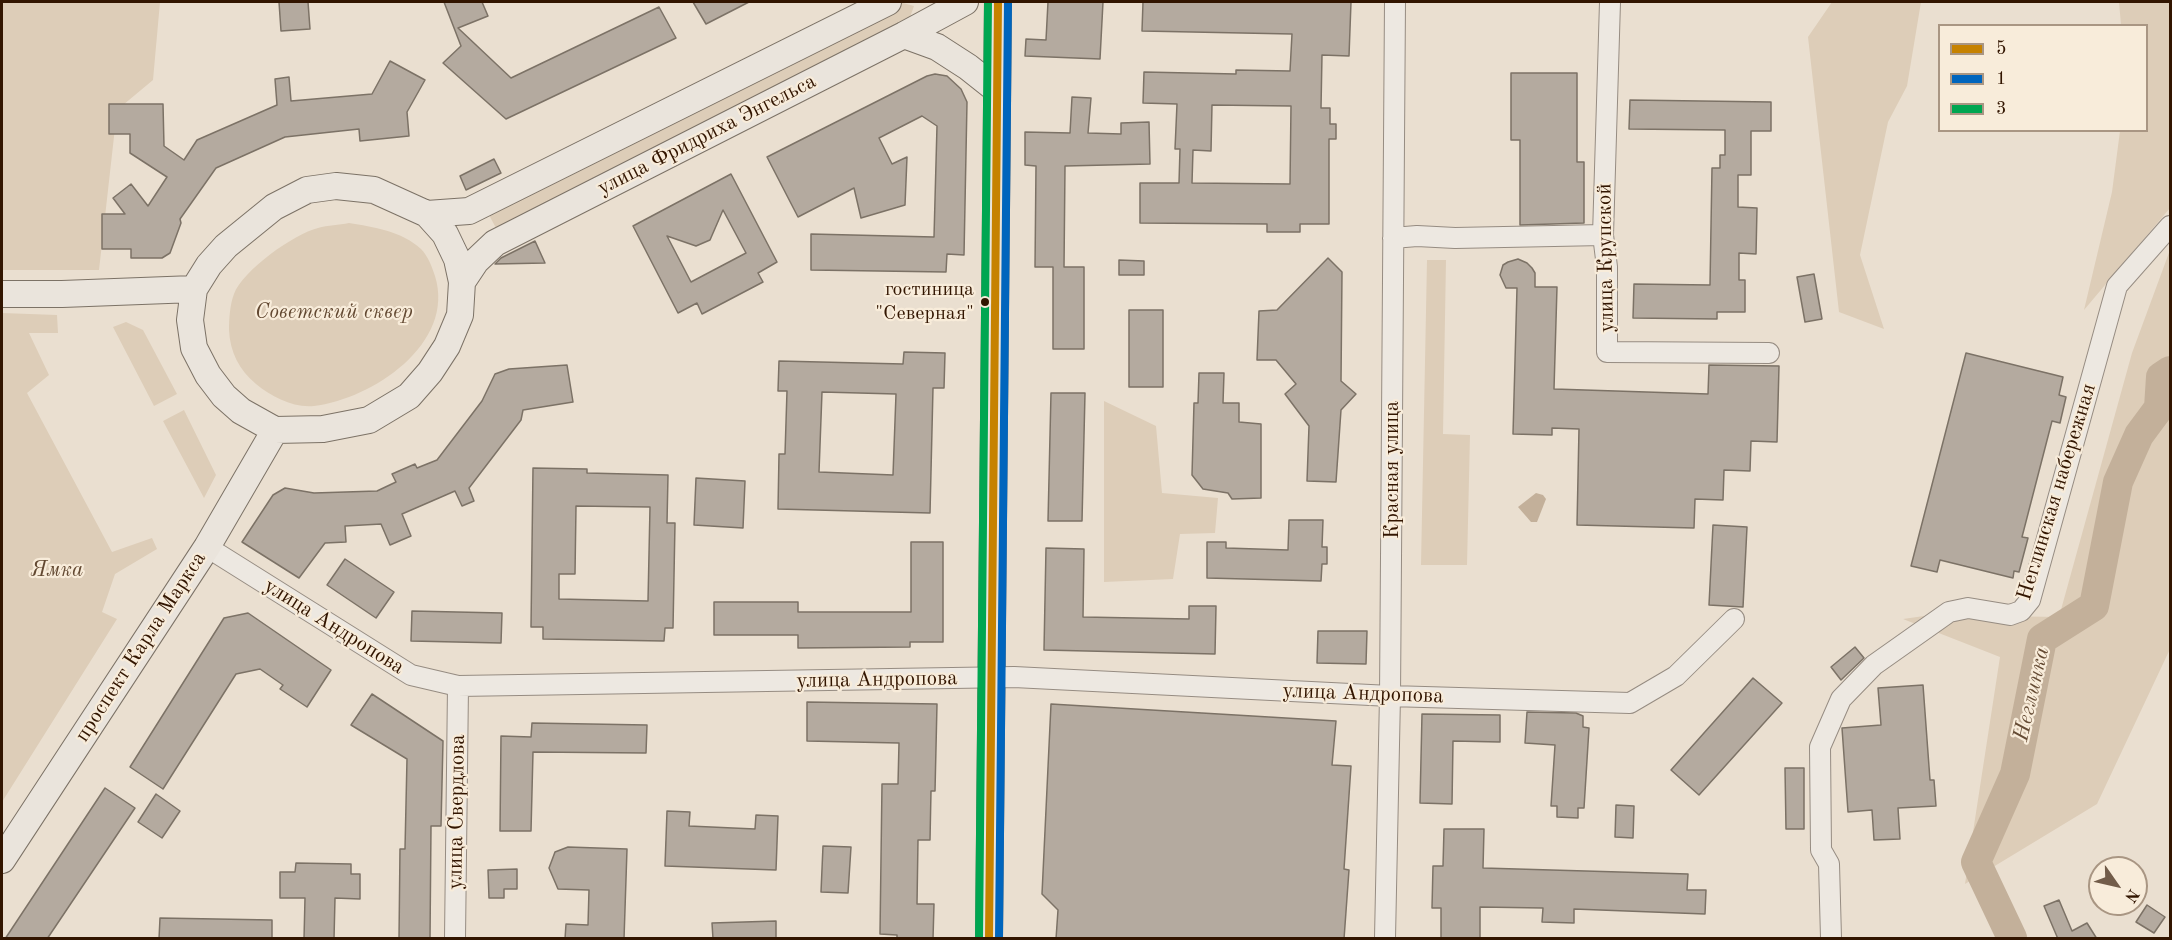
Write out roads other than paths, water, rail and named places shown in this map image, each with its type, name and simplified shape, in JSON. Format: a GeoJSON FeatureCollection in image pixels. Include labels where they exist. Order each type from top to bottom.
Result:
{"type":"FeatureCollection","features":[{"type":"Feature","properties":{"kind":"main road","name":"улица Фридриха Энгельса"},"geometry":{"type":"LineString","coordinates":[[427,214],[470,211],[888,2]]}},
{"type":"Feature","properties":{"kind":"main road","name":"улица Фридриха Энгельса"},"geometry":{"type":"LineString","coordinates":[[462,282],[476,261],[495,243],[904,35],[930,11],[965,2]]}},
{"type":"Feature","properties":{"kind":"main road"},"geometry":{"type":"LineString","coordinates":[[989,939],[998,2]]}},
{"type":"Feature","properties":{"kind":"main road"},"geometry":{"type":"LineString","coordinates":[[904,35],[937,47],[968,67],[997,90]]}},
{"type":"Feature","properties":{"kind":"main road"},"geometry":{"type":"LineString","coordinates":[[336,186],[374,190],[427,214],[445,234],[457,259],[462,282],[460,315],[447,346],[430,372],[409,396],[369,420],[322,429],[275,430],[241,411],[224,396],[208,375],[194,348],[190,320],[194,289],[210,265],[247,227],[274,207],[307,190],[336,186]]}},
{"type":"Feature","properties":{"kind":"main road"},"geometry":{"type":"LineString","coordinates":[[2,294],[194,289]]}},
{"type":"Feature","properties":{"kind":"main road","name":"проспект Карла Маркса"},"geometry":{"type":"LineString","coordinates":[[2,860],[207,547],[275,430]]}},
{"type":"Feature","properties":{"kind":"street","name":"Красная улица"},"geometry":{"type":"LineString","coordinates":[[1385,939],[1390,696],[1395,2]]}},
{"type":"Feature","properties":{"kind":"street","name":"улица Крупской"},"geometry":{"type":"LineString","coordinates":[[1610,2],[1603,235],[1607,267],[1607,352],[1769,353]]}},
{"type":"Feature","properties":{"kind":"street","name":"Неглинская набережная"},"geometry":{"type":"LineString","coordinates":[[1830,939],[1829,864],[1821,850],[1820,747],[1841,699],[1874,665],[1949,612],[1968,608],[2010,615],[2021,611],[2030,600],[2117,286],[2170,226]]}},
{"type":"Feature","properties":{"kind":"street"},"geometry":{"type":"LineString","coordinates":[[1394,238],[1603,235]]}},
{"type":"Feature","properties":{"kind":"street","name":"улица Андропова"},"geometry":{"type":"LineString","coordinates":[[207,547],[411,675],[458,686],[992,677],[1390,696],[1630,703],[1676,676],[1734,619]]}},
{"type":"Feature","properties":{"kind":"street","name":"улица Свердлова"},"geometry":{"type":"LineString","coordinates":[[455,939],[458,686]]}},
{"type":"Feature","properties":{"kind":"waterway","name":"Неглинка"},"geometry":{"type":"LineString","coordinates":[[2012,938],[1976,862],[2015,774],[2042,639],[2094,606],[2118,482],[2139,435],[2159,408],[2161,377],[2170,371]]}},
{"type":"Feature","properties":{"kind":"place","name":"гостиница \"Северная\""},"geometry":{"type":"Point","coordinates":[985,302]}},
{"type":"Feature","properties":{"kind":"park label","name":"Советский сквер"},"geometry":{"type":"Point","coordinates":[334,312]}},
{"type":"Feature","properties":{"kind":"park label","name":"Ямка"},"geometry":{"type":"Point","coordinates":[57,570]}}]}
